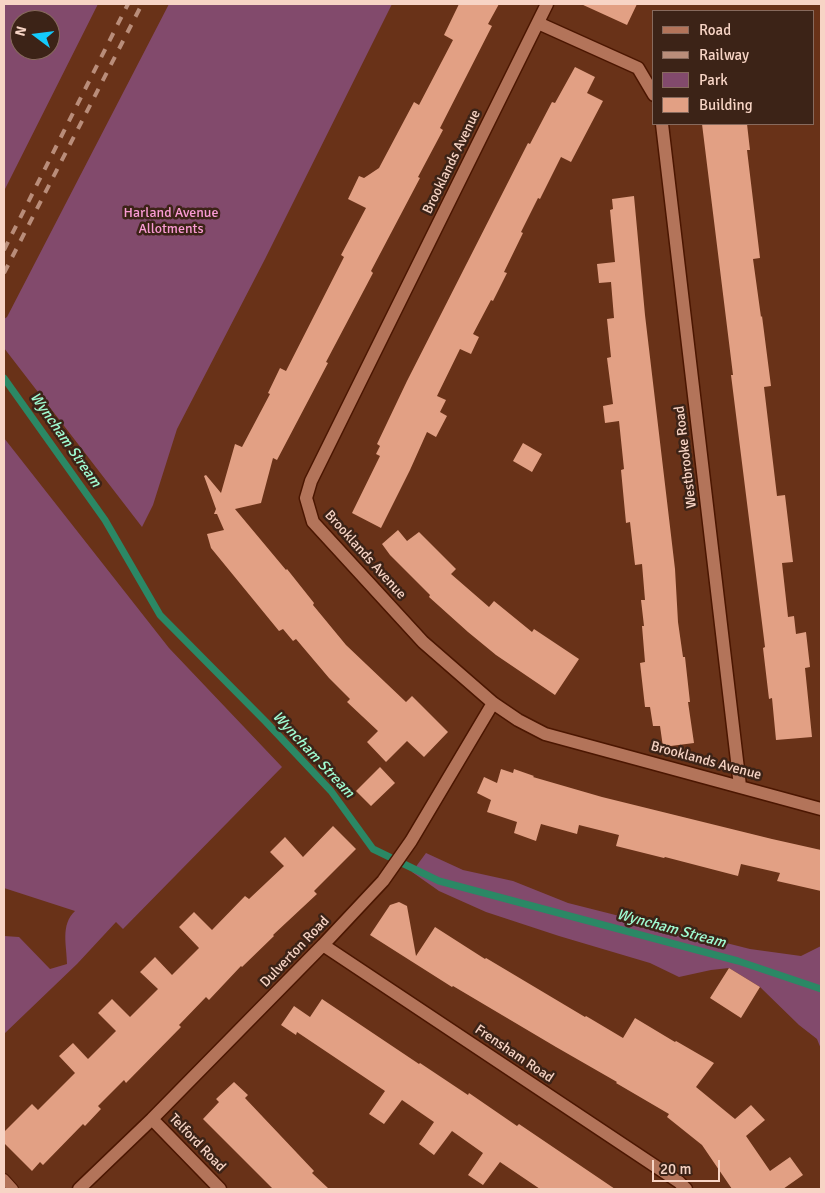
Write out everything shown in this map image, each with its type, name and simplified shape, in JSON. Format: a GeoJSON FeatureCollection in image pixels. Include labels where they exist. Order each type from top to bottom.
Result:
{"type":"FeatureCollection","features":[{"type":"Feature","properties":{"kind":"street","name":"Brooklands Avenue"},"geometry":{"type":"LineString","coordinates":[[547,4],[310,481],[306,498],[313,522],[423,642],[493,703],[518,720],[545,734],[821,809]]}},
{"type":"Feature","properties":{"kind":"street"},"geometry":{"type":"LineString","coordinates":[[538,23],[638,68],[652,92]]}},
{"type":"Feature","properties":{"kind":"street","name":"Westbrooke Road"},"geometry":{"type":"LineString","coordinates":[[662,125],[740,786]]}},
{"type":"Feature","properties":{"kind":"street","name":"Dulverton Road"},"geometry":{"type":"LineString","coordinates":[[79,1189],[323,945],[383,881],[411,841],[493,703]]}},
{"type":"Feature","properties":{"kind":"street","name":"Frensham Road"},"geometry":{"type":"LineString","coordinates":[[323,945],[672,1177],[686,1189]]}},
{"type":"Feature","properties":{"kind":"street","name":"Telford Road"},"geometry":{"type":"LineString","coordinates":[[152,1118],[220,1189]]}},
{"type":"Feature","properties":{"kind":"lane"},"geometry":{"type":"LineString","coordinates":[[4,1178],[13,1189]]}},
{"type":"Feature","properties":{"kind":"green space"},"geometry":{"type":"Polygon","coordinates":[[[4,4],[98,4],[4,191],[4,4]]]}},
{"type":"Feature","properties":{"kind":"green space","name":"Harland Avenue Allotments"},"geometry":{"type":"Polygon","coordinates":[[[169,4],[392,4],[265,259],[177,429],[153,505],[142,527],[4,348],[4,319],[7,317],[169,4]]]}},
{"type":"Feature","properties":{"kind":"green space"},"geometry":{"type":"Polygon","coordinates":[[[4,438],[169,648],[282,767],[123,929],[116,922],[77,964],[4,1034],[4,936],[19,937],[50,969],[67,964],[66,929],[70,917],[75,911],[4,888],[4,438]]]}},
{"type":"Feature","properties":{"kind":"green space"},"geometry":{"type":"Polygon","coordinates":[[[426,853],[463,870],[513,881],[568,903],[750,949],[801,956],[821,946],[821,1049],[817,1039],[799,1025],[760,987],[729,968],[679,977],[650,963],[486,912],[439,891],[412,872],[426,853]]]}},
{"type":"Feature","properties":{"kind":"building"},"geometry":{"type":"Polygon","coordinates":[[[459,4],[499,4],[488,24],[492,26],[440,128],[443,130],[418,177],[420,178],[371,271],[373,273],[277,460],[273,458],[261,503],[235,509],[287,569],[314,603],[313,605],[346,645],[406,702],[412,696],[448,732],[424,757],[407,741],[386,762],[367,742],[378,731],[347,702],[350,699],[329,678],[296,639],[293,641],[283,629],[279,631],[211,548],[207,534],[224,530],[217,514],[214,514],[216,509],[204,476],[206,475],[221,493],[235,444],[242,447],[270,394],[268,393],[280,368],[286,371],[344,257],[341,255],[366,208],[348,199],[359,176],[364,178],[379,168],[414,102],[419,105],[453,40],[444,35],[459,4]]]}},
{"type":"Feature","properties":{"kind":"building"},"geometry":{"type":"Polygon","coordinates":[[[581,4],[637,4],[627,25],[581,4]]]}},
{"type":"Feature","properties":{"kind":"building"},"geometry":{"type":"Polygon","coordinates":[[[575,67],[595,77],[587,93],[603,101],[571,162],[561,157],[540,199],[538,198],[504,272],[507,273],[473,334],[479,337],[471,354],[460,349],[437,396],[446,400],[440,412],[447,416],[436,437],[427,432],[381,528],[352,513],[380,456],[376,454],[380,446],[377,444],[528,143],[530,144],[552,102],[555,103],[575,67]]]}},
{"type":"Feature","properties":{"kind":"building"},"geometry":{"type":"Polygon","coordinates":[[[702,125],[747,125],[750,150],[747,150],[760,258],[753,259],[771,386],[764,387],[777,496],[785,495],[793,562],[782,563],[788,617],[794,616],[796,634],[806,632],[810,667],[805,668],[812,737],[776,740],[772,698],[769,699],[763,648],[765,647],[731,375],[733,375],[702,125]]]}},
{"type":"Feature","properties":{"kind":"building"},"geometry":{"type":"Polygon","coordinates":[[[634,196],[645,315],[675,569],[678,622],[683,657],[685,657],[690,702],[688,702],[694,743],[663,747],[660,726],[653,726],[650,707],[645,707],[640,663],[645,662],[641,600],[645,600],[642,564],[635,565],[630,522],[626,523],[621,470],[624,469],[619,421],[605,423],[603,406],[613,404],[607,358],[611,357],[607,319],[614,318],[611,282],[599,283],[597,264],[615,262],[610,210],[613,209],[612,199],[634,196]]]}},
{"type":"Feature","properties":{"kind":"building"},"geometry":{"type":"Polygon","coordinates":[[[523,443],[542,454],[532,472],[513,461],[523,443]]]}},
{"type":"Feature","properties":{"kind":"building"},"geometry":{"type":"Polygon","coordinates":[[[398,530],[407,541],[419,532],[456,569],[451,574],[489,607],[494,601],[532,632],[534,629],[579,659],[555,695],[496,655],[429,597],[430,595],[390,555],[382,544],[398,530]]]}},
{"type":"Feature","properties":{"kind":"building"},"geometry":{"type":"Polygon","coordinates":[[[380,767],[395,783],[371,806],[356,791],[380,767]]]}},
{"type":"Feature","properties":{"kind":"building"},"geometry":{"type":"Polygon","coordinates":[[[501,769],[513,773],[514,769],[533,777],[602,797],[821,850],[821,891],[777,881],[780,873],[741,864],[738,876],[616,846],[619,835],[579,825],[577,834],[541,824],[536,841],[514,833],[517,822],[487,812],[491,800],[477,793],[484,777],[497,783],[501,769]]]}},
{"type":"Feature","properties":{"kind":"building"},"geometry":{"type":"Polygon","coordinates":[[[333,826],[356,849],[314,891],[317,894],[241,966],[209,1000],[206,997],[179,1025],[181,1027],[126,1083],[124,1080],[98,1106],[101,1109],[85,1126],[83,1124],[43,1165],[40,1162],[32,1171],[4,1143],[4,1132],[32,1104],[38,1110],[75,1073],[59,1056],[73,1043],[88,1059],[116,1031],[98,1013],[112,999],[130,1017],[158,989],[140,972],[155,957],[172,975],[199,948],[179,927],[194,912],[212,930],[245,896],[249,899],[284,866],[270,852],[285,837],[303,857],[333,826]]]}},
{"type":"Feature","properties":{"kind":"building"},"geometry":{"type":"Polygon","coordinates":[[[399,902],[407,906],[416,956],[435,927],[485,959],[623,1038],[635,1018],[714,1063],[696,1087],[735,1119],[751,1105],[765,1120],[746,1136],[770,1171],[790,1157],[803,1175],[783,1189],[732,1189],[702,1145],[667,1117],[669,1114],[452,987],[370,935],[390,905],[399,902]]]}},
{"type":"Feature","properties":{"kind":"building"},"geometry":{"type":"Polygon","coordinates":[[[729,968],[760,987],[741,1018],[710,998],[729,968]]]}},
{"type":"Feature","properties":{"kind":"building"},"geometry":{"type":"Polygon","coordinates":[[[322,999],[419,1064],[468,1095],[469,1093],[517,1126],[519,1124],[615,1189],[540,1189],[500,1162],[483,1185],[468,1175],[483,1153],[452,1131],[434,1155],[419,1144],[434,1122],[402,1100],[384,1124],[369,1114],[385,1091],[297,1032],[296,1035],[281,1025],[294,1006],[310,1017],[322,999]]]}},
{"type":"Feature","properties":{"kind":"building"},"geometry":{"type":"Polygon","coordinates":[[[234,1082],[248,1095],[245,1098],[314,1171],[312,1173],[329,1189],[273,1189],[203,1119],[219,1102],[216,1099],[234,1082]]]}},
{"type":"Feature","properties":{"kind":"waterway","name":"Wyncham Stream"},"geometry":{"type":"LineString","coordinates":[[4,378],[105,520],[160,615],[331,791],[373,849],[439,881],[738,961],[821,989]]}},
{"type":"Feature","properties":{"kind":"railway"},"geometry":{"type":"LineString","coordinates":[[4,250],[128,4]]}},
{"type":"Feature","properties":{"kind":"railway"},"geometry":{"type":"LineString","coordinates":[[4,273],[142,4]]}}]}
